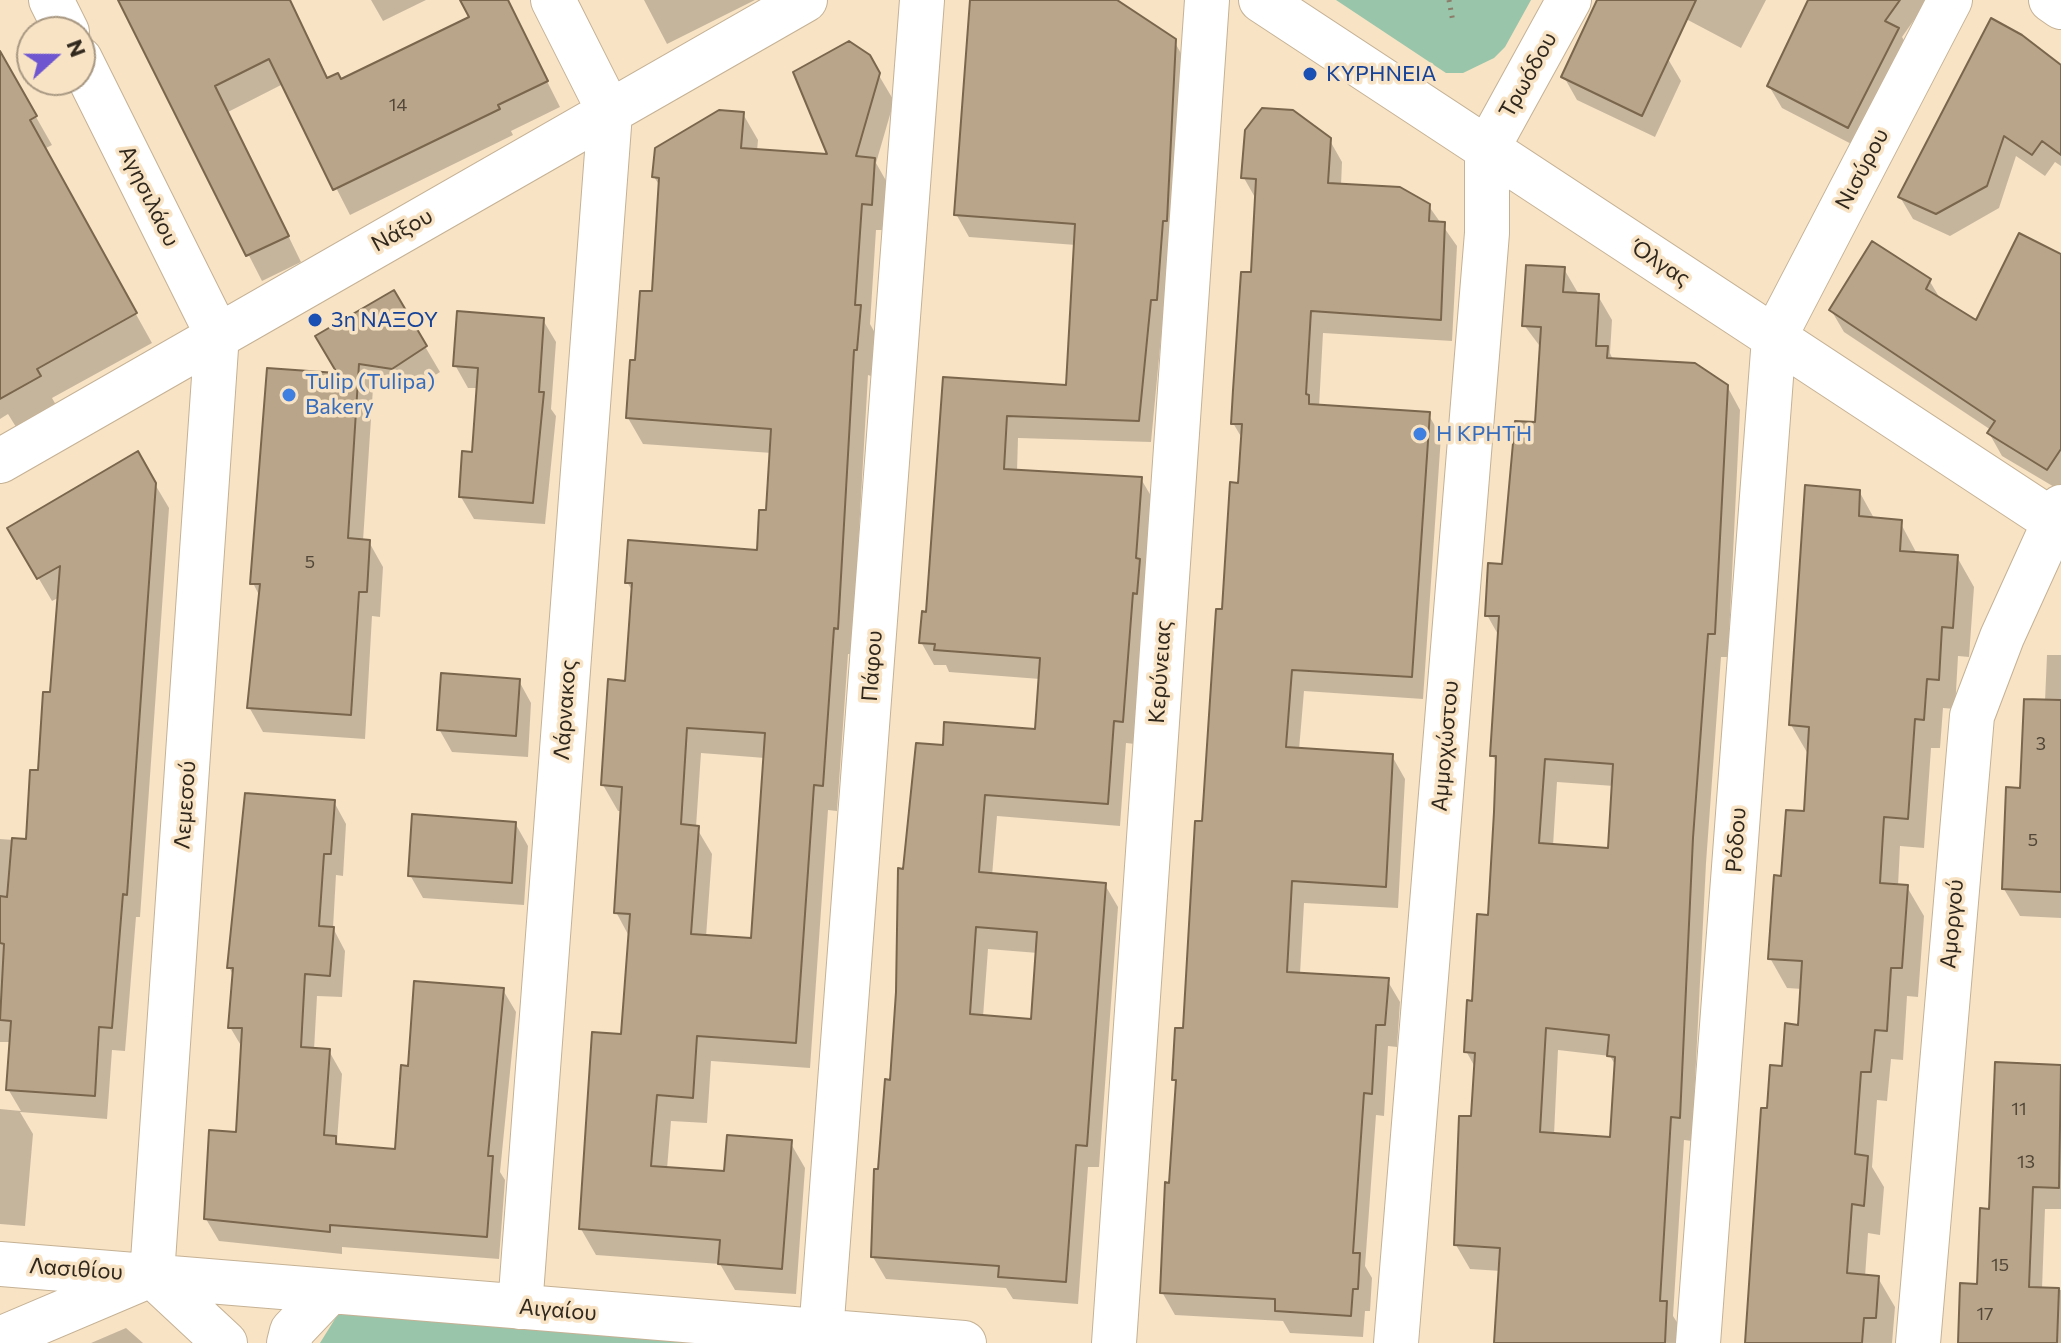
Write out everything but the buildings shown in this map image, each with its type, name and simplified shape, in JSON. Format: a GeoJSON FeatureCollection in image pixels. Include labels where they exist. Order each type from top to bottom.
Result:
{"type":"FeatureCollection","features":[{"type":"Feature","properties":{"kind":"street"},"geometry":{"type":"LineString","coordinates":[[553,0],[610,113]]}},
{"type":"Feature","properties":{"kind":"street","name":"Νάξου"},"geometry":{"type":"LineString","coordinates":[[0,461],[805,0]]}},
{"type":"Feature","properties":{"kind":"street","name":"Πάφου"},"geometry":{"type":"LineString","coordinates":[[821,1333],[922,0]]}},
{"type":"Feature","properties":{"kind":"street","name":"Κερύνειας"},"geometry":{"type":"LineString","coordinates":[[1114,1343],[1207,0]]}},
{"type":"Feature","properties":{"kind":"street","name":"Όλγας"},"geometry":{"type":"LineString","coordinates":[[1261,0],[1774,338],[2059,518]]}},
{"type":"Feature","properties":{"kind":"street","name":"Τρωόδου"},"geometry":{"type":"LineString","coordinates":[[1487,149],[1569,0]]}},
{"type":"Feature","properties":{"kind":"street","name":"Νισύρου"},"geometry":{"type":"LineString","coordinates":[[1774,338],[1950,0]]}},
{"type":"Feature","properties":{"kind":"street"},"geometry":{"type":"LineString","coordinates":[[2051,0],[2061,7]]}},
{"type":"Feature","properties":{"kind":"street","name":"Αγησιλάου"},"geometry":{"type":"LineString","coordinates":[[96,91],[217,334]]}},
{"type":"Feature","properties":{"kind":"street","name":"Λάρνακος"},"geometry":{"type":"LineString","coordinates":[[520,1307],[610,113]]}},
{"type":"Feature","properties":{"kind":"street","name":"Αμμοχώστου"},"geometry":{"type":"LineString","coordinates":[[1396,1343],[1487,233],[1487,149]]}},
{"type":"Feature","properties":{"kind":"street","name":"Λεμεσού"},"geometry":{"type":"LineString","coordinates":[[152,1275],[217,334]]}},
{"type":"Feature","properties":{"kind":"street","name":"Ρόδου"},"geometry":{"type":"LineString","coordinates":[[1698,1343],[1774,338]]}},
{"type":"Feature","properties":{"kind":"street","name":"Αμοργού"},"geometry":{"type":"LineString","coordinates":[[1918,1343],[1972,716],[2059,518]]}},
{"type":"Feature","properties":{"kind":"street","name":"Λασιθίου"},"geometry":{"type":"LineString","coordinates":[[0,1264],[152,1275]]}},
{"type":"Feature","properties":{"kind":"street"},"geometry":{"type":"LineString","coordinates":[[0,1339],[152,1275],[225,1343]]}},
{"type":"Feature","properties":{"kind":"street","name":"Αιγαίου"},"geometry":{"type":"LineString","coordinates":[[152,1275],[964,1343]]}},
{"type":"Feature","properties":{"kind":"street"},"geometry":{"type":"LineString","coordinates":[[289,1343],[292,1331],[330,1291]]}},
{"type":"Feature","properties":{"kind":"path"},"geometry":{"type":"LineString","coordinates":[[1449,0],[1453,22]]}},
{"type":"Feature","properties":{"kind":"green space"},"geometry":{"type":"Polygon","coordinates":[[[1336,0],[1531,0],[1505,47],[1494,58],[1463,73],[1446,73],[1336,0]]]}},
{"type":"Feature","properties":{"kind":"green space"},"geometry":{"type":"Polygon","coordinates":[[[343,1306],[813,1343],[320,1343],[343,1306]]]}},
{"type":"Feature","properties":{"kind":"place","name":"ΚΥΡΗΝΕΙΑ"},"geometry":{"type":"Point","coordinates":[1310,74]}},
{"type":"Feature","properties":{"kind":"place","name":"3η ΝΑΞΟΥ"},"geometry":{"type":"Point","coordinates":[315,320]}},
{"type":"Feature","properties":{"kind":"place","name":"Tulip (Tulipa) Bakery"},"geometry":{"type":"Point","coordinates":[289,395]}},
{"type":"Feature","properties":{"kind":"place","name":"Η ΚΡΗΤΗ"},"geometry":{"type":"Point","coordinates":[1420,434]}}]}
